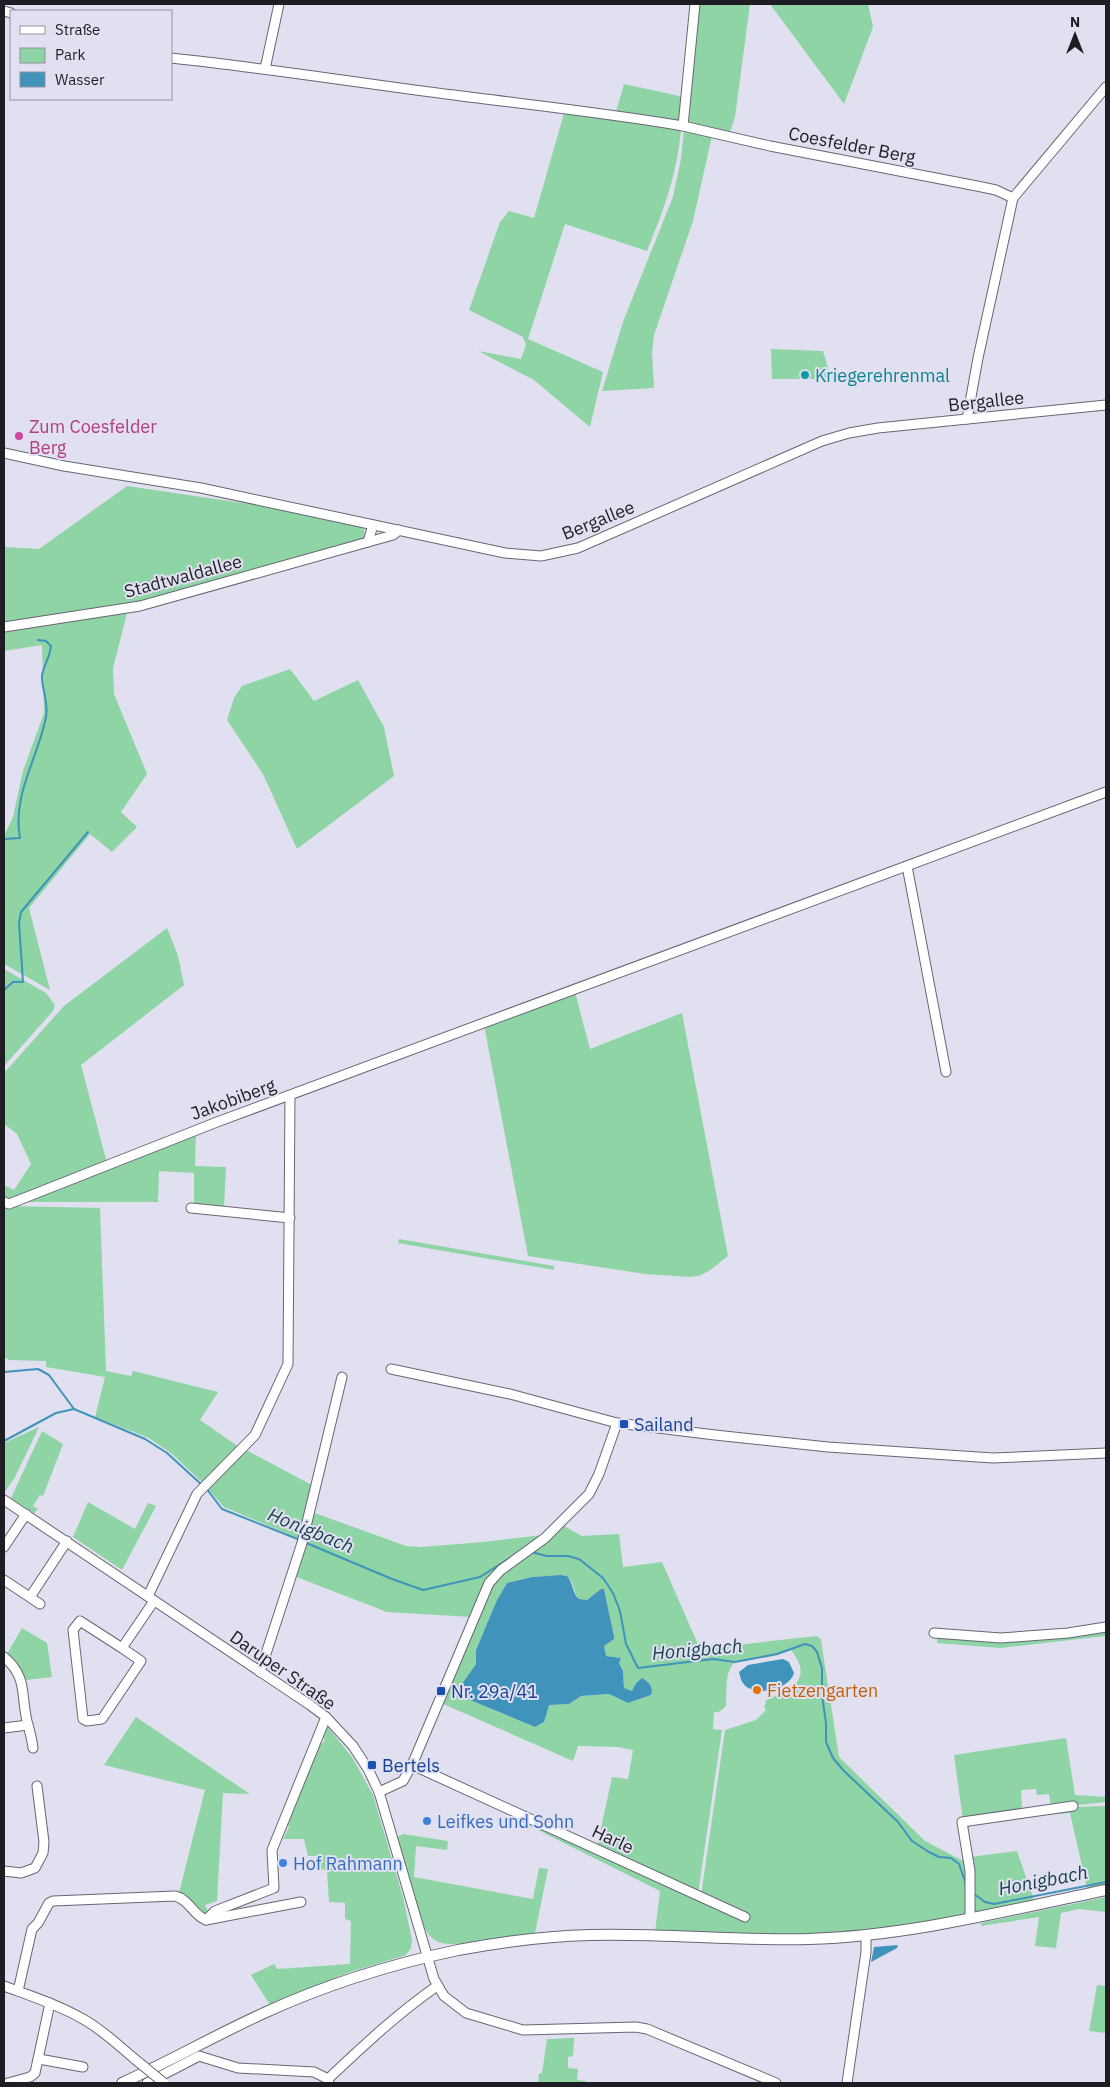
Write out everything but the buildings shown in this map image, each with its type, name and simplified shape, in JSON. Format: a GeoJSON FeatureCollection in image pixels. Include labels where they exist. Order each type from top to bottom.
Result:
{"type":"FeatureCollection","features":[{"type":"Feature","properties":{"kind":"main road"},"geometry":{"type":"LineString","coordinates":[[122,2083],[263,2013],[306,1995],[350,1979],[427,1957],[498,1943],[558,1936],[601,1935],[756,1940],[866,1935],[970,1918],[1106,1890]]}},
{"type":"Feature","properties":{"kind":"street"},"geometry":{"type":"LineString","coordinates":[[264,69],[279,4]]}},
{"type":"Feature","properties":{"kind":"street"},"geometry":{"type":"LineString","coordinates":[[683,126],[695,4]]}},
{"type":"Feature","properties":{"kind":"street","name":"Coesfelder Berg"},"geometry":{"type":"LineString","coordinates":[[172,58],[611,114],[683,126],[770,146],[996,190],[1013,198]]}},
{"type":"Feature","properties":{"kind":"street"},"geometry":{"type":"LineString","coordinates":[[967,419],[978,358],[1013,198],[1106,88]]}},
{"type":"Feature","properties":{"kind":"street","name":"Bergallee"},"geometry":{"type":"LineString","coordinates":[[4,454],[64,466],[201,488],[517,555],[541,556],[578,548],[840,435],[878,428],[1106,405]]}},
{"type":"Feature","properties":{"kind":"street"},"geometry":{"type":"LineString","coordinates":[[368,542],[373,525]]}},
{"type":"Feature","properties":{"kind":"street","name":"Stadtwaldallee"},"geometry":{"type":"LineString","coordinates":[[4,627],[140,606],[393,535],[399,530]]}},
{"type":"Feature","properties":{"kind":"street"},"geometry":{"type":"LineString","coordinates":[[290,1096],[1106,792]]}},
{"type":"Feature","properties":{"kind":"street"},"geometry":{"type":"LineString","coordinates":[[907,866],[946,1072]]}},
{"type":"Feature","properties":{"kind":"street","name":"Jakobiberg"},"geometry":{"type":"LineString","coordinates":[[6,1203],[216,1122],[290,1096],[288,1364],[255,1435],[197,1494],[151,1599],[122,1648]]}},
{"type":"Feature","properties":{"kind":"street"},"geometry":{"type":"LineString","coordinates":[[191,1208],[290,1218]]}},
{"type":"Feature","properties":{"kind":"street"},"geometry":{"type":"LineString","coordinates":[[391,1370],[510,1394],[617,1423],[828,1447],[992,1458],[1106,1453]]}},
{"type":"Feature","properties":{"kind":"street"},"geometry":{"type":"LineString","coordinates":[[260,1672],[302,1541],[342,1377]]}},
{"type":"Feature","properties":{"kind":"street"},"geometry":{"type":"LineString","coordinates":[[379,1792],[403,1781],[412,1765],[489,1583],[501,1570],[528,1552],[563,1521],[589,1494],[599,1474],[617,1423]]}},
{"type":"Feature","properties":{"kind":"street","name":"Daruper Straße"},"geometry":{"type":"LineString","coordinates":[[4,1500],[68,1541],[326,1717],[356,1751],[379,1792],[427,1957]]}},
{"type":"Feature","properties":{"kind":"street"},"geometry":{"type":"LineString","coordinates":[[4,1547],[26,1514]]}},
{"type":"Feature","properties":{"kind":"street"},"geometry":{"type":"LineString","coordinates":[[30,1597],[68,1541]]}},
{"type":"Feature","properties":{"kind":"street"},"geometry":{"type":"LineString","coordinates":[[4,1580],[40,1604]]}},
{"type":"Feature","properties":{"kind":"street"},"geometry":{"type":"LineString","coordinates":[[80,1621],[122,1648],[141,1661],[102,1719],[87,1721],[83,1719],[73,1630],[80,1621]]}},
{"type":"Feature","properties":{"kind":"street"},"geometry":{"type":"LineString","coordinates":[[934,1632],[1001,1638],[1068,1633],[1106,1627]]}},
{"type":"Feature","properties":{"kind":"street"},"geometry":{"type":"LineString","coordinates":[[4,1657],[14,1667],[22,1683],[33,1748]]}},
{"type":"Feature","properties":{"kind":"street"},"geometry":{"type":"LineString","coordinates":[[206,1920],[215,1911],[274,1888],[272,1850],[326,1717]]}},
{"type":"Feature","properties":{"kind":"street"},"geometry":{"type":"LineString","coordinates":[[4,1728],[28,1725]]}},
{"type":"Feature","properties":{"kind":"street","name":"Harle"},"geometry":{"type":"LineString","coordinates":[[412,1765],[745,1917]]}},
{"type":"Feature","properties":{"kind":"street"},"geometry":{"type":"LineString","coordinates":[[4,1871],[21,1873],[35,1868],[43,1854],[44,1842],[37,1786]]}},
{"type":"Feature","properties":{"kind":"street"},"geometry":{"type":"LineString","coordinates":[[970,1918],[970,1871],[962,1822],[1073,1806]]}},
{"type":"Feature","properties":{"kind":"street"},"geometry":{"type":"LineString","coordinates":[[18,1991],[32,1929],[38,1923],[48,1903],[122,1897],[175,1896],[183,1898],[198,1917],[206,1920],[301,1902]]}},
{"type":"Feature","properties":{"kind":"street"},"geometry":{"type":"LineString","coordinates":[[848,2083],[866,1952],[866,1935]]}},
{"type":"Feature","properties":{"kind":"street"},"geometry":{"type":"LineString","coordinates":[[427,1957],[438,1986],[451,2003],[466,2012],[523,2030],[642,2028],[776,2083]]}},
{"type":"Feature","properties":{"kind":"street"},"geometry":{"type":"LineString","coordinates":[[4,1986],[50,2003],[82,2018],[164,2083]]}},
{"type":"Feature","properties":{"kind":"street"},"geometry":{"type":"LineString","coordinates":[[147,2083],[199,2056],[238,2068],[314,2072],[328,2081],[411,2004],[438,1986]]}},
{"type":"Feature","properties":{"kind":"street"},"geometry":{"type":"LineString","coordinates":[[8,2083],[35,2074],[50,2003]]}},
{"type":"Feature","properties":{"kind":"street"},"geometry":{"type":"LineString","coordinates":[[39,2059],[83,2067]]}},
{"type":"Feature","properties":{"kind":"green space"},"geometry":{"type":"Polygon","coordinates":[[[697,4],[750,4],[735,117],[729,135],[684,125],[697,4]]]}},
{"type":"Feature","properties":{"kind":"green space"},"geometry":{"type":"Polygon","coordinates":[[[770,4],[868,4],[873,27],[844,104],[770,4]]]}},
{"type":"Feature","properties":{"kind":"green space"},"geometry":{"type":"Polygon","coordinates":[[[624,84],[684,97],[681,123],[616,112],[624,84]]]}},
{"type":"Feature","properties":{"kind":"green space"},"geometry":{"type":"Polygon","coordinates":[[[565,110],[681,129],[669,192],[647,251],[565,224],[528,339],[603,372],[590,427],[534,380],[478,351],[521,359],[526,345],[523,337],[469,310],[500,222],[509,211],[534,218],[565,110]]]}},
{"type":"Feature","properties":{"kind":"green space"},"geometry":{"type":"Polygon","coordinates":[[[684,130],[712,136],[693,221],[654,335],[652,353],[654,388],[602,391],[623,322],[673,197],[681,159],[684,130]]]}},
{"type":"Feature","properties":{"kind":"green space"},"geometry":{"type":"Polygon","coordinates":[[[771,349],[823,351],[831,379],[772,379],[771,349]]]}},
{"type":"Feature","properties":{"kind":"green space"},"geometry":{"type":"Polygon","coordinates":[[[127,486],[269,507],[364,527],[365,540],[127,607],[4,625],[4,547],[39,549],[127,486]]]}},
{"type":"Feature","properties":{"kind":"green space"},"geometry":{"type":"Polygon","coordinates":[[[127,613],[113,668],[114,694],[147,774],[121,812],[137,827],[112,852],[90,834],[29,908],[50,990],[4,964],[4,836],[13,817],[23,771],[44,713],[42,645],[4,651],[4,628],[127,613]]]}},
{"type":"Feature","properties":{"kind":"green space"},"geometry":{"type":"Polygon","coordinates":[[[290,669],[314,701],[358,680],[384,727],[394,776],[297,849],[263,774],[227,720],[234,698],[242,686],[290,669]]]}},
{"type":"Feature","properties":{"kind":"green space"},"geometry":{"type":"Polygon","coordinates":[[[167,928],[178,956],[184,985],[81,1065],[107,1163],[9,1202],[4,1199],[4,1185],[14,1190],[31,1164],[17,1134],[4,1124],[4,1073],[64,1006],[167,928]]]}},
{"type":"Feature","properties":{"kind":"green space"},"geometry":{"type":"Polygon","coordinates":[[[4,969],[46,993],[55,1005],[53,1011],[4,1066],[4,969]]]}},
{"type":"Feature","properties":{"kind":"green space"},"geometry":{"type":"Polygon","coordinates":[[[575,992],[590,1049],[682,1013],[728,1256],[709,1271],[698,1276],[689,1277],[645,1274],[528,1256],[484,1025],[575,992]]]}},
{"type":"Feature","properties":{"kind":"green space"},"geometry":{"type":"Polygon","coordinates":[[[196,1133],[195,1166],[226,1167],[224,1208],[194,1205],[194,1173],[159,1171],[158,1202],[24,1202],[196,1133]]]}},
{"type":"Feature","properties":{"kind":"green space"},"geometry":{"type":"Polygon","coordinates":[[[4,1203],[10,1206],[100,1208],[106,1371],[131,1376],[133,1371],[218,1392],[200,1420],[239,1447],[204,1484],[171,1453],[149,1438],[95,1417],[105,1377],[46,1367],[46,1361],[9,1360],[4,1357],[4,1203]]]}},
{"type":"Feature","properties":{"kind":"green space"},"geometry":{"type":"Polygon","coordinates":[[[399,1239],[554,1266],[554,1270],[398,1243],[399,1239]]]}},
{"type":"Feature","properties":{"kind":"green space"},"geometry":{"type":"Polygon","coordinates":[[[39,1427],[15,1477],[4,1493],[4,1443],[39,1427]]]}},
{"type":"Feature","properties":{"kind":"green space"},"geometry":{"type":"Polygon","coordinates":[[[42,1431],[63,1444],[43,1496],[40,1495],[33,1506],[38,1509],[34,1513],[11,1498],[42,1431]]]}},
{"type":"Feature","properties":{"kind":"green space"},"geometry":{"type":"Polygon","coordinates":[[[244,1449],[312,1485],[300,1539],[224,1507],[207,1488],[244,1449]]]}},
{"type":"Feature","properties":{"kind":"green space"},"geometry":{"type":"Polygon","coordinates":[[[88,1502],[135,1529],[148,1503],[156,1506],[122,1570],[73,1537],[88,1502]]]}},
{"type":"Feature","properties":{"kind":"green space"},"geometry":{"type":"Polygon","coordinates":[[[312,1512],[406,1546],[421,1547],[543,1535],[498,1569],[472,1617],[387,1612],[294,1576],[312,1512]]]}},
{"type":"Feature","properties":{"kind":"green space"},"geometry":{"type":"Polygon","coordinates":[[[564,1526],[582,1536],[619,1534],[623,1567],[662,1562],[700,1649],[817,1636],[821,1640],[839,1757],[925,1841],[965,1862],[967,1873],[967,1915],[890,1929],[851,1932],[734,1935],[655,1932],[660,1891],[520,1821],[521,1818],[747,1920],[748,1916],[701,1895],[725,1730],[756,1720],[766,1710],[764,1707],[765,1701],[791,1688],[800,1677],[801,1669],[791,1650],[778,1655],[735,1662],[731,1666],[727,1682],[726,1706],[719,1712],[714,1712],[713,1729],[722,1730],[698,1894],[597,1847],[612,1777],[628,1779],[633,1750],[617,1747],[578,1746],[573,1761],[441,1703],[490,1585],[502,1571],[528,1555],[564,1526]],[[565,1575],[532,1577],[507,1583],[497,1600],[476,1650],[476,1664],[457,1691],[458,1695],[535,1727],[544,1722],[548,1705],[569,1704],[581,1696],[609,1694],[628,1703],[651,1695],[650,1685],[642,1678],[636,1683],[632,1692],[624,1688],[623,1671],[619,1663],[621,1658],[606,1656],[604,1646],[614,1636],[604,1589],[601,1589],[587,1600],[579,1599],[568,1577],[565,1575]]]}},
{"type":"Feature","properties":{"kind":"green space"},"geometry":{"type":"Polygon","coordinates":[[[22,1628],[47,1643],[52,1677],[26,1680],[17,1664],[7,1654],[22,1628]]]}},
{"type":"Feature","properties":{"kind":"green space"},"geometry":{"type":"Polygon","coordinates":[[[1106,1628],[1106,1636],[1000,1648],[937,1643],[937,1634],[999,1640],[1106,1628]]]}},
{"type":"Feature","properties":{"kind":"green space"},"geometry":{"type":"Polygon","coordinates":[[[136,1717],[250,1794],[223,1793],[217,1901],[205,1905],[209,1914],[205,1918],[178,1893],[205,1790],[104,1765],[136,1717]]]}},
{"type":"Feature","properties":{"kind":"green space"},"geometry":{"type":"Polygon","coordinates":[[[324,1723],[352,1757],[373,1795],[403,1897],[412,1940],[411,1948],[406,1955],[350,1972],[270,2005],[251,1975],[274,1964],[277,1969],[350,1964],[351,1921],[345,1919],[345,1903],[329,1902],[327,1870],[319,1869],[316,1856],[308,1856],[304,1839],[283,1839],[289,1827],[286,1821],[319,1742],[323,1743],[325,1739],[319,1736],[324,1723]]]}},
{"type":"Feature","properties":{"kind":"green space"},"geometry":{"type":"Polygon","coordinates":[[[1066,1738],[1075,1795],[1106,1797],[1106,1802],[1051,1808],[1049,1794],[1037,1795],[1036,1789],[1021,1790],[1022,1812],[963,1820],[954,1755],[1066,1738]]]}},
{"type":"Feature","properties":{"kind":"green space"},"geometry":{"type":"Polygon","coordinates":[[[1106,1806],[1106,1884],[1087,1888],[1070,1813],[1044,1815],[1044,1812],[1073,1807],[1106,1806]]]}},
{"type":"Feature","properties":{"kind":"green space"},"geometry":{"type":"Polygon","coordinates":[[[403,1834],[448,1841],[447,1850],[416,1846],[414,1877],[533,1899],[539,1868],[548,1869],[535,1933],[455,1944],[440,1943],[432,1938],[421,1920],[411,1891],[397,1837],[403,1834]]]}},
{"type":"Feature","properties":{"kind":"green space"},"geometry":{"type":"Polygon","coordinates":[[[1017,1851],[1034,1900],[971,1915],[970,1857],[1017,1851]]]}},
{"type":"Feature","properties":{"kind":"green space"},"geometry":{"type":"Polygon","coordinates":[[[1106,1897],[1106,1912],[1079,1909],[1061,1913],[1056,1948],[1035,1946],[1039,1917],[981,1926],[981,1923],[1106,1897]]]}},
{"type":"Feature","properties":{"kind":"green space"},"geometry":{"type":"Polygon","coordinates":[[[1097,1985],[1106,1986],[1106,2033],[1089,2031],[1097,1985]]]}},
{"type":"Feature","properties":{"kind":"green space"},"geometry":{"type":"Polygon","coordinates":[[[574,2038],[573,2056],[568,2057],[568,2068],[578,2069],[577,2080],[586,2081],[585,2083],[538,2083],[539,2074],[542,2073],[547,2039],[574,2038]]]}},
{"type":"Feature","properties":{"kind":"water"},"geometry":{"type":"Polygon","coordinates":[[[567,1576],[579,1599],[587,1600],[601,1589],[604,1589],[614,1636],[614,1639],[604,1646],[606,1656],[621,1658],[619,1663],[623,1671],[624,1688],[632,1691],[636,1683],[642,1678],[650,1685],[651,1695],[628,1703],[609,1694],[581,1696],[569,1704],[549,1705],[544,1722],[535,1727],[458,1695],[457,1691],[476,1664],[476,1650],[497,1600],[507,1583],[532,1577],[567,1576]]]}},
{"type":"Feature","properties":{"kind":"water"},"geometry":{"type":"Polygon","coordinates":[[[783,1659],[789,1662],[794,1673],[791,1679],[778,1688],[761,1691],[754,1690],[742,1682],[739,1672],[748,1665],[783,1659]]]}},
{"type":"Feature","properties":{"kind":"water"},"geometry":{"type":"Polygon","coordinates":[[[898,1945],[897,1948],[871,1962],[874,1947],[898,1945]]]}},
{"type":"Feature","properties":{"kind":"waterway"},"geometry":{"type":"LineString","coordinates":[[4,839],[20,838],[18,822],[23,792],[46,717],[47,711],[42,675],[51,646],[46,641],[38,640]]}},
{"type":"Feature","properties":{"kind":"waterway"},"geometry":{"type":"LineString","coordinates":[[4,990],[13,982],[23,982],[19,923],[21,912],[88,832]]}},
{"type":"Feature","properties":{"kind":"waterway","name":"Honigbach"},"geometry":{"type":"LineString","coordinates":[[4,1372],[38,1369],[49,1375],[74,1409],[145,1439],[167,1453],[202,1485]]}},
{"type":"Feature","properties":{"kind":"waterway"},"geometry":{"type":"LineString","coordinates":[[4,1441],[56,1413],[74,1409]]}},
{"type":"Feature","properties":{"kind":"waterway","name":"Honigbach"},"geometry":{"type":"LineString","coordinates":[[206,1488],[222,1509],[300,1540]]}},
{"type":"Feature","properties":{"kind":"waterway","name":"Honigbach"},"geometry":{"type":"LineString","coordinates":[[304,1542],[423,1590],[480,1577],[516,1554]]}},
{"type":"Feature","properties":{"kind":"waterway","name":"Honigbach"},"geometry":{"type":"LineString","coordinates":[[531,1552],[547,1556],[568,1556],[579,1559],[603,1578],[613,1593],[620,1611],[626,1644],[638,1668],[713,1659],[735,1662],[777,1654],[805,1644],[812,1646],[817,1652],[822,1668],[826,1742],[833,1758],[843,1770],[898,1822],[912,1841],[939,1857],[951,1858],[959,1864],[967,1887]]}},
{"type":"Feature","properties":{"kind":"waterway","name":"Honigbach"},"geometry":{"type":"LineString","coordinates":[[974,1894],[985,1902],[994,1904],[1106,1882]]}},
{"type":"Feature","properties":{"kind":"place","name":"Kriegerehrenmal"},"geometry":{"type":"Point","coordinates":[805,375]}},
{"type":"Feature","properties":{"kind":"place","name":"Zum Coesfelder Berg"},"geometry":{"type":"Point","coordinates":[19,436]}},
{"type":"Feature","properties":{"kind":"place","name":"Sailand"},"geometry":{"type":"Point","coordinates":[624,1424]}},
{"type":"Feature","properties":{"kind":"place","name":"Fietzengarten"},"geometry":{"type":"Point","coordinates":[757,1690]}},
{"type":"Feature","properties":{"kind":"place","name":"Nr. 29a/41"},"geometry":{"type":"Point","coordinates":[441,1691]}},
{"type":"Feature","properties":{"kind":"place","name":"Bertels"},"geometry":{"type":"Point","coordinates":[372,1765]}},
{"type":"Feature","properties":{"kind":"place","name":"Leifkes und Sohn"},"geometry":{"type":"Point","coordinates":[427,1821]}},
{"type":"Feature","properties":{"kind":"place","name":"Hof Rahmann"},"geometry":{"type":"Point","coordinates":[283,1863]}}]}
